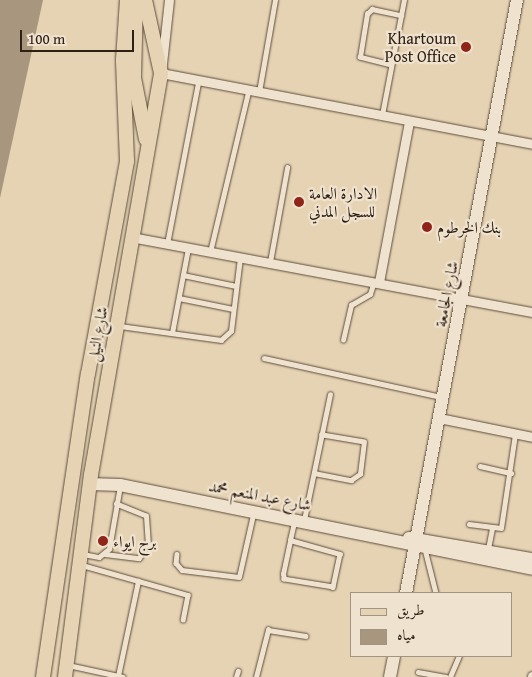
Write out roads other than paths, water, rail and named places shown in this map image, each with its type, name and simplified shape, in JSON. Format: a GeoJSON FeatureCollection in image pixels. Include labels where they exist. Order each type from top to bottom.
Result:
{"type":"FeatureCollection","features":[{"type":"Feature","properties":{"kind":"main road","name":"شارع النيل"},"geometry":{"type":"LineString","coordinates":[[43,677],[89,366],[127,161],[123,60],[127,0]]}},
{"type":"Feature","properties":{"kind":"main road"},"geometry":{"type":"LineString","coordinates":[[136,0],[134,78],[147,150]]}},
{"type":"Feature","properties":{"kind":"main road","name":"شارع النيل"},"geometry":{"type":"LineString","coordinates":[[66,671],[90,480],[161,73],[145,0]]}},
{"type":"Feature","properties":{"kind":"main road","name":"شارع الجامعة"},"geometry":{"type":"LineString","coordinates":[[406,592],[419,544],[439,418],[493,137],[517,0]]}},
{"type":"Feature","properties":{"kind":"main road"},"geometry":{"type":"LineString","coordinates":[[89,366],[98,361],[107,374]]}},
{"type":"Feature","properties":{"kind":"main road","name":"شارع عبد المنعم محمد"},"geometry":{"type":"LineString","coordinates":[[90,480],[487,556],[532,569]]}},
{"type":"Feature","properties":{"kind":"main road","name":"شارع عبد المنعم محمد"},"geometry":{"type":"LineString","coordinates":[[487,556],[532,559]]}},
{"type":"Feature","properties":{"kind":"main road"},"geometry":{"type":"LineString","coordinates":[[390,677],[394,657]]}},
{"type":"Feature","properties":{"kind":"street"},"geometry":{"type":"LineString","coordinates":[[169,0],[161,73],[198,83],[532,144]]}},
{"type":"Feature","properties":{"kind":"street"},"geometry":{"type":"LineString","coordinates":[[377,282],[409,122]]}},
{"type":"Feature","properties":{"kind":"street"},"geometry":{"type":"LineString","coordinates":[[131,237],[532,312]]}},
{"type":"Feature","properties":{"kind":"street"},"geometry":{"type":"LineString","coordinates":[[439,418],[532,437]]}},
{"type":"Feature","properties":{"kind":"lane"},"geometry":{"type":"LineString","coordinates":[[259,94],[275,0]]}},
{"type":"Feature","properties":{"kind":"lane"},"geometry":{"type":"LineString","coordinates":[[381,116],[404,0]]}},
{"type":"Feature","properties":{"kind":"lane"},"geometry":{"type":"LineString","coordinates":[[391,65],[360,57],[366,14],[372,9],[401,15]]}},
{"type":"Feature","properties":{"kind":"lane"},"geometry":{"type":"LineString","coordinates":[[167,244],[198,83]]}},
{"type":"Feature","properties":{"kind":"lane"},"geometry":{"type":"LineString","coordinates":[[210,252],[248,92]]}},
{"type":"Feature","properties":{"kind":"lane"},"geometry":{"type":"LineString","coordinates":[[270,262],[287,168]]}},
{"type":"Feature","properties":{"kind":"lane"},"geometry":{"type":"LineString","coordinates":[[172,334],[188,248]]}},
{"type":"Feature","properties":{"kind":"lane"},"geometry":{"type":"LineString","coordinates":[[116,325],[222,340],[231,330],[240,257]]}},
{"type":"Feature","properties":{"kind":"lane"},"geometry":{"type":"LineString","coordinates":[[183,275],[236,286]]}},
{"type":"Feature","properties":{"kind":"lane"},"geometry":{"type":"LineString","coordinates":[[343,340],[351,304],[370,294],[377,282]]}},
{"type":"Feature","properties":{"kind":"lane"},"geometry":{"type":"LineString","coordinates":[[179,298],[233,309]]}},
{"type":"Feature","properties":{"kind":"lane"},"geometry":{"type":"LineString","coordinates":[[264,358],[443,398]]}},
{"type":"Feature","properties":{"kind":"lane"},"geometry":{"type":"LineString","coordinates":[[290,540],[340,554],[333,587],[284,579],[290,540],[300,519],[314,473],[330,395]]}},
{"type":"Feature","properties":{"kind":"lane"},"geometry":{"type":"LineString","coordinates":[[314,473],[351,480],[360,474],[364,442],[322,434]]}},
{"type":"Feature","properties":{"kind":"lane"},"geometry":{"type":"LineString","coordinates":[[469,524],[492,530],[501,528],[511,473],[515,434]]}},
{"type":"Feature","properties":{"kind":"lane"},"geometry":{"type":"LineString","coordinates":[[480,466],[511,473]]}},
{"type":"Feature","properties":{"kind":"lane"},"geometry":{"type":"LineString","coordinates":[[105,554],[113,540],[117,484]]}},
{"type":"Feature","properties":{"kind":"lane"},"geometry":{"type":"LineString","coordinates":[[80,559],[105,554],[139,558],[148,545],[146,516],[116,504]]}},
{"type":"Feature","properties":{"kind":"lane"},"geometry":{"type":"LineString","coordinates":[[177,554],[176,564],[182,570],[239,577],[254,510]]}},
{"type":"Feature","properties":{"kind":"lane"},"geometry":{"type":"LineString","coordinates":[[487,556],[492,530]]}},
{"type":"Feature","properties":{"kind":"lane"},"geometry":{"type":"LineString","coordinates":[[419,544],[436,592]]}},
{"type":"Feature","properties":{"kind":"lane"},"geometry":{"type":"LineString","coordinates":[[80,559],[138,581],[188,595],[183,620]]}},
{"type":"Feature","properties":{"kind":"lane"},"geometry":{"type":"LineString","coordinates":[[66,671],[121,676],[138,581]]}},
{"type":"Feature","properties":{"kind":"lane"},"geometry":{"type":"LineString","coordinates":[[256,677],[268,630],[306,636]]}},
{"type":"Feature","properties":{"kind":"lane"},"geometry":{"type":"LineString","coordinates":[[450,677],[459,657]]}},
{"type":"Feature","properties":{"kind":"lane"},"geometry":{"type":"LineString","coordinates":[[236,677],[238,671]]}},
{"type":"Feature","properties":{"kind":"lane"},"geometry":{"type":"LineString","coordinates":[[418,672],[446,677]]}},
{"type":"Feature","properties":{"kind":"water"},"geometry":{"type":"Polygon","coordinates":[[[0,0],[43,0],[0,198],[0,0]]]}},
{"type":"Feature","properties":{"kind":"place","name":"Khartoum Post Office"},"geometry":{"type":"Point","coordinates":[466,47]}},
{"type":"Feature","properties":{"kind":"place","name":"الادارة العامة للسجل المدني"},"geometry":{"type":"Point","coordinates":[299,202]}},
{"type":"Feature","properties":{"kind":"place","name":"بنك الخرطوم"},"geometry":{"type":"Point","coordinates":[427,227]}},
{"type":"Feature","properties":{"kind":"place","name":"برج ايواء"},"geometry":{"type":"Point","coordinates":[103,541]}}]}
